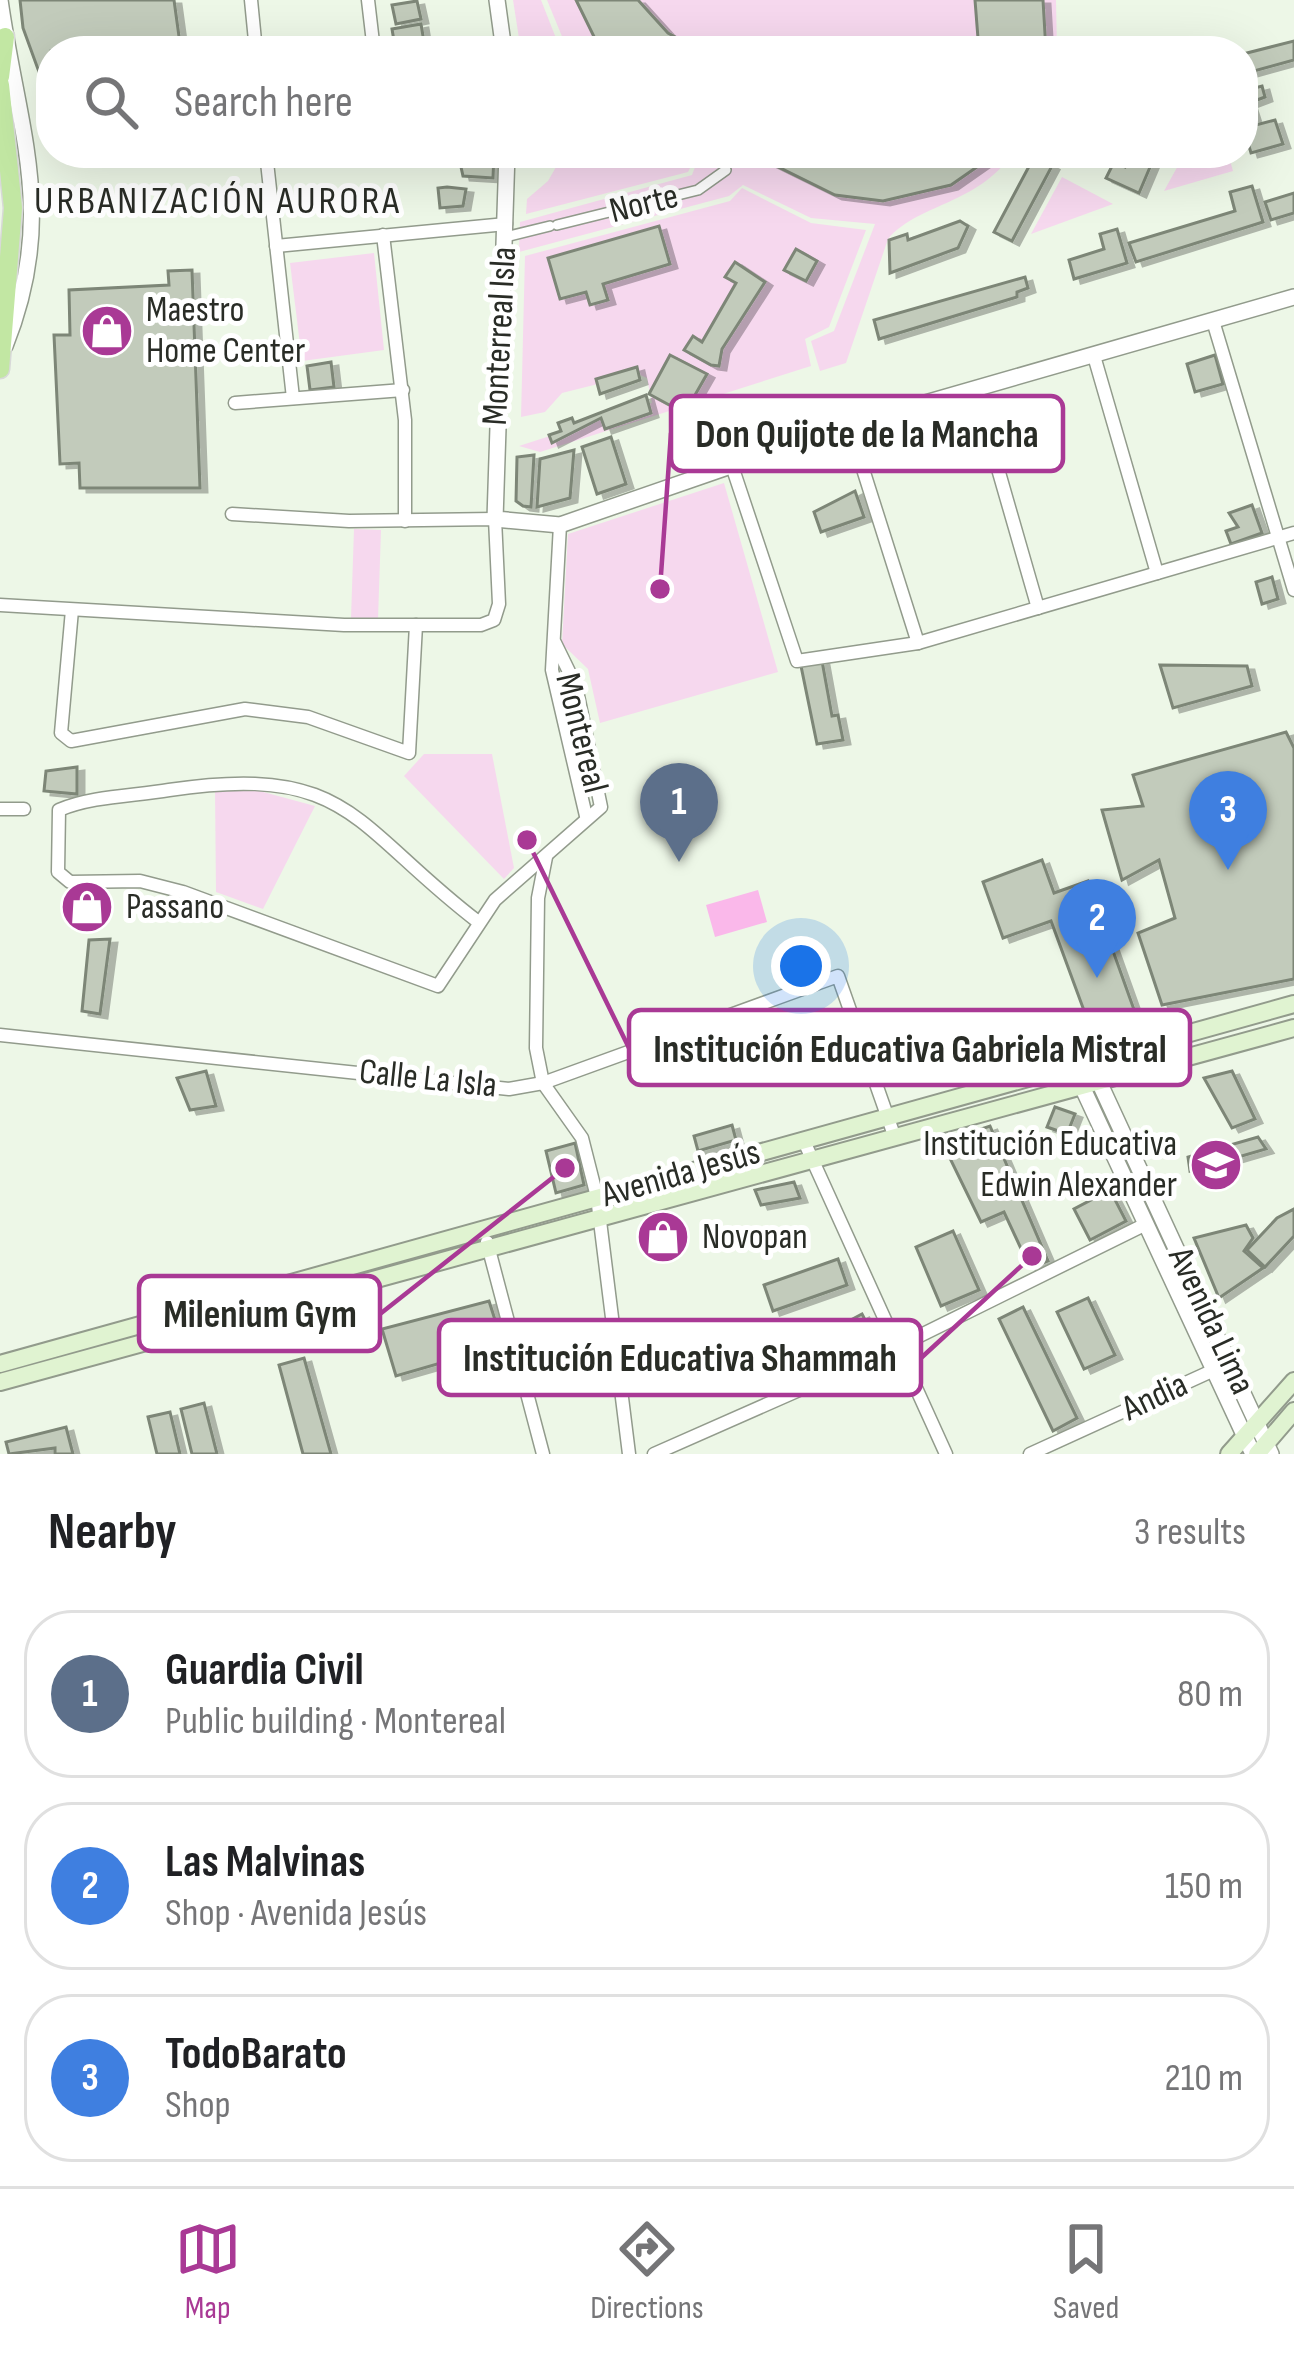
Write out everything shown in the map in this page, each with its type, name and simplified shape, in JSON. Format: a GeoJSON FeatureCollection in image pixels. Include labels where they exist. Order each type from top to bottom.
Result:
{"type":"FeatureCollection","features":[{"type":"Feature","properties":{"kind":"main road"},"geometry":{"type":"LineString","coordinates":[[2,359],[13,208],[0,81],[5,37]]}},
{"type":"Feature","properties":{"kind":"main road","name":"Avenida Jesús"},"geometry":{"type":"LineString","coordinates":[[0,1382],[12,1367],[159,1321],[1294,1004]]}},
{"type":"Feature","properties":{"kind":"main road"},"geometry":{"type":"LineString","coordinates":[[1201,1028],[1208,1050]]}},
{"type":"Feature","properties":{"kind":"main road","name":"Avenida Jesús"},"geometry":{"type":"LineString","coordinates":[[12,1367],[162,1340],[1294,1028]]}},
{"type":"Feature","properties":{"kind":"main road"},"geometry":{"type":"LineString","coordinates":[[657,1180],[663,1204]]}},
{"type":"Feature","properties":{"kind":"main road"},"geometry":{"type":"LineString","coordinates":[[159,1321],[162,1340]]}},
{"type":"Feature","properties":{"kind":"main road"},"geometry":{"type":"LineString","coordinates":[[1229,1454],[1294,1381]]}},
{"type":"Feature","properties":{"kind":"main road"},"geometry":{"type":"LineString","coordinates":[[1262,1451],[1294,1412]]}},
{"type":"Feature","properties":{"kind":"street"},"geometry":{"type":"LineString","coordinates":[[0,0],[24,111],[32,220],[23,295],[2,359]]}},
{"type":"Feature","properties":{"kind":"street"},"geometry":{"type":"LineString","coordinates":[[251,0],[255,36]]}},
{"type":"Feature","properties":{"kind":"street"},"geometry":{"type":"LineString","coordinates":[[368,0],[372,36]]}},
{"type":"Feature","properties":{"kind":"street"},"geometry":{"type":"LineString","coordinates":[[497,0],[502,36]]}},
{"type":"Feature","properties":{"kind":"street"},"geometry":{"type":"LineString","coordinates":[[268,168],[293,398]]}},
{"type":"Feature","properties":{"kind":"street","name":"Monterreal Isla"},"geometry":{"type":"LineString","coordinates":[[495,519],[507,168]]}},
{"type":"Feature","properties":{"kind":"street","name":"Norte"},"geometry":{"type":"LineString","coordinates":[[506,230],[554,226],[698,190],[726,170]]}},
{"type":"Feature","properties":{"kind":"street"},"geometry":{"type":"LineString","coordinates":[[276,246],[506,230]]}},
{"type":"Feature","properties":{"kind":"street"},"geometry":{"type":"LineString","coordinates":[[382,236],[403,390],[405,521]]}},
{"type":"Feature","properties":{"kind":"street"},"geometry":{"type":"LineString","coordinates":[[232,514],[560,524],[848,425],[1294,297]]}},
{"type":"Feature","properties":{"kind":"street"},"geometry":{"type":"LineString","coordinates":[[1213,321],[1294,590]]}},
{"type":"Feature","properties":{"kind":"street"},"geometry":{"type":"LineString","coordinates":[[1094,356],[1157,573]]}},
{"type":"Feature","properties":{"kind":"street"},"geometry":{"type":"LineString","coordinates":[[975,389],[1038,608]]}},
{"type":"Feature","properties":{"kind":"street"},"geometry":{"type":"LineString","coordinates":[[235,403],[403,390]]}},
{"type":"Feature","properties":{"kind":"street"},"geometry":{"type":"LineString","coordinates":[[848,425],[917,643]]}},
{"type":"Feature","properties":{"kind":"street"},"geometry":{"type":"LineString","coordinates":[[731,463],[796,661],[917,643],[1294,533]]}},
{"type":"Feature","properties":{"kind":"street"},"geometry":{"type":"LineString","coordinates":[[0,604],[416,626],[494,620],[499,604],[495,519]]}},
{"type":"Feature","properties":{"kind":"street","name":"Montereal"},"geometry":{"type":"LineString","coordinates":[[560,524],[552,670],[586,816]]}},
{"type":"Feature","properties":{"kind":"street"},"geometry":{"type":"LineString","coordinates":[[72,610],[61,733],[71,741],[245,709],[308,716],[409,753],[416,626]]}},
{"type":"Feature","properties":{"kind":"street","name":"Montereal"},"geometry":{"type":"LineString","coordinates":[[477,921],[358,814],[292,788],[214,784],[59,810],[58,872],[70,882],[140,881],[184,892],[428,985],[445,982],[477,921],[506,889],[601,807],[576,686],[555,643]]}},
{"type":"Feature","properties":{"kind":"street"},"geometry":{"type":"LineString","coordinates":[[0,809],[24,808]]}},
{"type":"Feature","properties":{"kind":"street"},"geometry":{"type":"LineString","coordinates":[[546,856],[538,898],[536,1048],[543,1083],[582,1138],[597,1197],[596,1222],[629,1454]]}},
{"type":"Feature","properties":{"kind":"street"},"geometry":{"type":"LineString","coordinates":[[506,889],[523,888],[538,898]]}},
{"type":"Feature","properties":{"kind":"street","name":"Calle La Isla"},"geometry":{"type":"LineString","coordinates":[[0,1035],[508,1090],[543,1083],[838,976],[890,1114]]}},
{"type":"Feature","properties":{"kind":"street","name":"Avenida Lima"},"geometry":{"type":"LineString","coordinates":[[1079,1061],[1258,1421],[1262,1451]]}},
{"type":"Feature","properties":{"kind":"street","name":"Avenida Lima"},"geometry":{"type":"LineString","coordinates":[[1089,1083],[1146,1224],[1245,1436],[1262,1451]]}},
{"type":"Feature","properties":{"kind":"street"},"geometry":{"type":"LineString","coordinates":[[890,1114],[895,1138]]}},
{"type":"Feature","properties":{"kind":"street"},"geometry":{"type":"LineString","coordinates":[[802,1139],[946,1454]]}},
{"type":"Feature","properties":{"kind":"street"},"geometry":{"type":"LineString","coordinates":[[654,1454],[899,1346],[1146,1224]]}},
{"type":"Feature","properties":{"kind":"street"},"geometry":{"type":"LineString","coordinates":[[484,1229],[543,1454]]}},
{"type":"Feature","properties":{"kind":"street","name":"Andia"},"geometry":{"type":"LineString","coordinates":[[1030,1454],[1214,1370]]}},
{"type":"Feature","properties":{"kind":"shaded area"},"geometry":{"type":"Polygon","coordinates":[[[513,0],[541,0],[555,36],[519,36],[513,0]]]}},
{"type":"Feature","properties":{"kind":"shaded area"},"geometry":{"type":"Polygon","coordinates":[[[547,0],[1056,0],[1057,36],[562,36],[547,0]]]}},
{"type":"Feature","properties":{"kind":"shaded area"},"geometry":{"type":"Polygon","coordinates":[[[555,168],[690,168],[526,214],[527,199],[555,168]]]}},
{"type":"Feature","properties":{"kind":"shaded area"},"geometry":{"type":"Polygon","coordinates":[[[695,168],[1000,168],[965,194],[900,227],[888,239],[846,363],[820,371],[811,341],[834,331],[875,224],[811,218],[743,185],[729,196],[519,252],[520,222],[692,175],[695,168]]]}},
{"type":"Feature","properties":{"kind":"shaded area"},"geometry":{"type":"Polygon","coordinates":[[[1177,168],[1232,168],[1233,171],[1164,191],[1177,168]]]}},
{"type":"Feature","properties":{"kind":"shaded area"},"geometry":{"type":"Polygon","coordinates":[[[1062,177],[1113,204],[1031,234],[1062,177]]]}},
{"type":"Feature","properties":{"kind":"shaded area"},"geometry":{"type":"Polygon","coordinates":[[[742,188],[811,223],[866,230],[829,327],[805,339],[811,366],[540,452],[519,446],[652,403],[647,378],[638,374],[562,393],[545,412],[521,417],[525,256],[730,201],[742,188]]]}},
{"type":"Feature","properties":{"kind":"shaded area"},"geometry":{"type":"Polygon","coordinates":[[[374,253],[384,350],[302,361],[290,263],[374,253]]]}},
{"type":"Feature","properties":{"kind":"shaded area"},"geometry":{"type":"Polygon","coordinates":[[[724,483],[778,672],[600,723],[588,669],[562,644],[568,534],[724,483]]]}},
{"type":"Feature","properties":{"kind":"shaded area"},"geometry":{"type":"Polygon","coordinates":[[[354,529],[381,530],[378,619],[351,618],[354,529]]]}},
{"type":"Feature","properties":{"kind":"shaded area"},"geometry":{"type":"Polygon","coordinates":[[[424,754],[492,754],[514,868],[504,879],[404,776],[424,754]]]}},
{"type":"Feature","properties":{"kind":"shaded area"},"geometry":{"type":"Polygon","coordinates":[[[248,788],[315,806],[263,909],[216,892],[215,790],[248,788]]]}},
{"type":"Feature","properties":{"kind":"shaded area"},"geometry":{"type":"Polygon","coordinates":[[[758,890],[767,922],[715,937],[706,905],[758,890]]]}},
{"type":"Feature","properties":{"kind":"building"},"geometry":{"type":"Polygon","coordinates":[[[20,0],[174,0],[179,36],[36,36],[36,64],[23,28],[20,0]]]}},
{"type":"Feature","properties":{"kind":"building"},"geometry":{"type":"Polygon","coordinates":[[[576,0],[638,0],[674,36],[594,36],[576,0]]]}},
{"type":"Feature","properties":{"kind":"building"},"geometry":{"type":"Polygon","coordinates":[[[975,0],[1043,0],[1045,36],[978,36],[975,0]]]}},
{"type":"Feature","properties":{"kind":"building"},"geometry":{"type":"Polygon","coordinates":[[[417,1],[421,19],[396,24],[392,5],[417,1]]]}},
{"type":"Feature","properties":{"kind":"building"},"geometry":{"type":"Polygon","coordinates":[[[421,24],[423,36],[393,36],[392,29],[421,24]]]}},
{"type":"Feature","properties":{"kind":"building"},"geometry":{"type":"Polygon","coordinates":[[[1294,41],[1294,60],[1258,70],[1258,50],[1294,41]]]}},
{"type":"Feature","properties":{"kind":"building"},"geometry":{"type":"Polygon","coordinates":[[[1275,120],[1283,144],[1258,151],[1258,124],[1275,120]]]}},
{"type":"Feature","properties":{"kind":"building"},"geometry":{"type":"Polygon","coordinates":[[[461,168],[493,168],[493,178],[463,176],[461,168]]]}},
{"type":"Feature","properties":{"kind":"building"},"geometry":{"type":"Polygon","coordinates":[[[780,168],[975,168],[951,185],[883,201],[835,195],[780,168]]]}},
{"type":"Feature","properties":{"kind":"building"},"geometry":{"type":"Polygon","coordinates":[[[1028,168],[1051,168],[1012,241],[994,232],[1028,168]]]}},
{"type":"Feature","properties":{"kind":"building"},"geometry":{"type":"Polygon","coordinates":[[[1111,168],[1150,168],[1139,193],[1106,178],[1111,168]]]}},
{"type":"Feature","properties":{"kind":"building"},"geometry":{"type":"Polygon","coordinates":[[[1252,186],[1263,222],[1136,262],[1129,243],[1235,211],[1230,192],[1252,186]]]}},
{"type":"Feature","properties":{"kind":"building"},"geometry":{"type":"Polygon","coordinates":[[[438,188],[466,189],[463,206],[440,208],[438,188]]]}},
{"type":"Feature","properties":{"kind":"building"},"geometry":{"type":"Polygon","coordinates":[[[1294,193],[1294,213],[1271,220],[1265,202],[1294,193]]]}},
{"type":"Feature","properties":{"kind":"building"},"geometry":{"type":"Polygon","coordinates":[[[960,221],[968,226],[958,248],[890,273],[889,240],[907,234],[908,240],[960,221]]]}},
{"type":"Feature","properties":{"kind":"building"},"geometry":{"type":"Polygon","coordinates":[[[659,226],[670,264],[603,284],[608,300],[590,305],[586,292],[560,299],[548,258],[659,226]]]}},
{"type":"Feature","properties":{"kind":"building"},"geometry":{"type":"Polygon","coordinates":[[[1117,229],[1127,263],[1074,279],[1069,260],[1104,249],[1100,234],[1117,229]]]}},
{"type":"Feature","properties":{"kind":"building"},"geometry":{"type":"Polygon","coordinates":[[[796,249],[817,261],[806,281],[784,270],[796,249]]]}},
{"type":"Feature","properties":{"kind":"building"},"geometry":{"type":"Polygon","coordinates":[[[735,262],[765,282],[722,349],[719,366],[711,365],[684,350],[693,336],[702,342],[736,283],[725,277],[735,262]]]}},
{"type":"Feature","properties":{"kind":"building"},"geometry":{"type":"Polygon","coordinates":[[[192,270],[200,488],[80,488],[79,463],[60,464],[54,335],[70,335],[69,290],[169,285],[168,271],[192,270]]]}},
{"type":"Feature","properties":{"kind":"building"},"geometry":{"type":"Polygon","coordinates":[[[1025,277],[1028,288],[1017,292],[1017,297],[879,339],[874,320],[1025,277]]]}},
{"type":"Feature","properties":{"kind":"building"},"geometry":{"type":"Polygon","coordinates":[[[670,355],[707,374],[691,402],[673,407],[649,394],[670,355]]]}},
{"type":"Feature","properties":{"kind":"building"},"geometry":{"type":"Polygon","coordinates":[[[1215,355],[1223,384],[1195,392],[1187,364],[1215,355]]]}},
{"type":"Feature","properties":{"kind":"building"},"geometry":{"type":"Polygon","coordinates":[[[331,362],[334,387],[310,390],[307,366],[331,362]]]}},
{"type":"Feature","properties":{"kind":"building"},"geometry":{"type":"Polygon","coordinates":[[[637,367],[640,380],[600,394],[596,379],[637,367]]]}},
{"type":"Feature","properties":{"kind":"building"},"geometry":{"type":"Polygon","coordinates":[[[646,395],[651,413],[605,429],[601,418],[552,443],[549,435],[561,431],[558,423],[572,418],[574,423],[646,395]]]}},
{"type":"Feature","properties":{"kind":"building"},"geometry":{"type":"Polygon","coordinates":[[[611,437],[626,484],[597,494],[582,447],[611,437]]]}},
{"type":"Feature","properties":{"kind":"building"},"geometry":{"type":"Polygon","coordinates":[[[574,450],[570,498],[537,507],[540,459],[574,450]]]}},
{"type":"Feature","properties":{"kind":"building"},"geometry":{"type":"Polygon","coordinates":[[[534,455],[531,507],[523,506],[516,501],[517,457],[534,455]]]}},
{"type":"Feature","properties":{"kind":"building"},"geometry":{"type":"Polygon","coordinates":[[[855,491],[864,517],[821,532],[814,512],[855,491]]]}},
{"type":"Feature","properties":{"kind":"building"},"geometry":{"type":"Polygon","coordinates":[[[1252,505],[1262,533],[1231,544],[1226,531],[1238,527],[1229,513],[1252,505]]]}},
{"type":"Feature","properties":{"kind":"building"},"geometry":{"type":"Polygon","coordinates":[[[1272,577],[1278,599],[1262,604],[1256,582],[1272,577]]]}},
{"type":"Feature","properties":{"kind":"building"},"geometry":{"type":"Polygon","coordinates":[[[822,661],[832,716],[838,715],[843,740],[817,744],[801,666],[822,661]]]}},
{"type":"Feature","properties":{"kind":"building"},"geometry":{"type":"Polygon","coordinates":[[[1160,665],[1247,666],[1252,686],[1173,708],[1160,665]]]}},
{"type":"Feature","properties":{"kind":"building"},"geometry":{"type":"Polygon","coordinates":[[[1286,732],[1294,748],[1294,979],[1162,1005],[1138,933],[1175,918],[1159,860],[1122,880],[1102,810],[1143,806],[1133,775],[1286,732]]]}},
{"type":"Feature","properties":{"kind":"building"},"geometry":{"type":"Polygon","coordinates":[[[77,767],[77,794],[44,791],[46,771],[77,767]]]}},
{"type":"Feature","properties":{"kind":"building"},"geometry":{"type":"Polygon","coordinates":[[[1042,860],[1054,893],[1088,881],[1137,1018],[1130,1021],[1134,1032],[1105,1042],[1102,1032],[1093,1035],[1051,921],[1003,938],[983,882],[1042,860]]]}},
{"type":"Feature","properties":{"kind":"building"},"geometry":{"type":"Polygon","coordinates":[[[110,939],[100,1014],[82,1011],[89,940],[110,939]]]}},
{"type":"Feature","properties":{"kind":"building"},"geometry":{"type":"Polygon","coordinates":[[[206,1071],[216,1106],[190,1110],[177,1078],[206,1071]]]}},
{"type":"Feature","properties":{"kind":"building"},"geometry":{"type":"Polygon","coordinates":[[[1232,1071],[1255,1119],[1232,1128],[1204,1078],[1232,1071]]]}},
{"type":"Feature","properties":{"kind":"building"},"geometry":{"type":"Polygon","coordinates":[[[1055,1107],[1075,1114],[1067,1134],[1047,1127],[1055,1107]]]}},
{"type":"Feature","properties":{"kind":"building"},"geometry":{"type":"Polygon","coordinates":[[[732,1125],[736,1140],[698,1151],[694,1136],[732,1125]]]}},
{"type":"Feature","properties":{"kind":"building"},"geometry":{"type":"Polygon","coordinates":[[[990,1126],[1048,1261],[1030,1268],[1004,1212],[981,1222],[942,1142],[990,1126]]]}},
{"type":"Feature","properties":{"kind":"building"},"geometry":{"type":"Polygon","coordinates":[[[1258,1137],[1266,1149],[1190,1171],[1188,1157],[1258,1137]]]}},
{"type":"Feature","properties":{"kind":"building"},"geometry":{"type":"Polygon","coordinates":[[[575,1143],[584,1185],[556,1193],[546,1151],[575,1143]]]}},
{"type":"Feature","properties":{"kind":"building"},"geometry":{"type":"Polygon","coordinates":[[[794,1182],[800,1198],[761,1205],[755,1190],[794,1182]]]}},
{"type":"Feature","properties":{"kind":"building"},"geometry":{"type":"Polygon","coordinates":[[[1110,1190],[1126,1221],[1090,1240],[1074,1209],[1110,1190]]]}},
{"type":"Feature","properties":{"kind":"building"},"geometry":{"type":"Polygon","coordinates":[[[1294,1209],[1294,1236],[1265,1267],[1247,1250],[1277,1218],[1294,1209]]]}},
{"type":"Feature","properties":{"kind":"building"},"geometry":{"type":"Polygon","coordinates":[[[1246,1225],[1253,1238],[1244,1251],[1263,1268],[1219,1298],[1194,1238],[1246,1225]]]}},
{"type":"Feature","properties":{"kind":"building"},"geometry":{"type":"Polygon","coordinates":[[[953,1231],[979,1290],[941,1306],[916,1247],[953,1231]]]}},
{"type":"Feature","properties":{"kind":"building"},"geometry":{"type":"Polygon","coordinates":[[[838,1259],[847,1285],[773,1311],[764,1285],[838,1259]]]}},
{"type":"Feature","properties":{"kind":"building"},"geometry":{"type":"Polygon","coordinates":[[[1088,1298],[1115,1355],[1084,1369],[1057,1312],[1088,1298]]]}},
{"type":"Feature","properties":{"kind":"building"},"geometry":{"type":"Polygon","coordinates":[[[489,1301],[503,1345],[396,1376],[382,1329],[489,1301]]]}},
{"type":"Feature","properties":{"kind":"building"},"geometry":{"type":"Polygon","coordinates":[[[1023,1307],[1077,1418],[1053,1431],[999,1319],[1023,1307]]]}},
{"type":"Feature","properties":{"kind":"building"},"geometry":{"type":"Polygon","coordinates":[[[862,1314],[874,1337],[830,1360],[819,1337],[862,1314]]]}},
{"type":"Feature","properties":{"kind":"building"},"geometry":{"type":"Polygon","coordinates":[[[304,1358],[331,1454],[303,1454],[279,1365],[304,1358]]]}},
{"type":"Feature","properties":{"kind":"building"},"geometry":{"type":"Polygon","coordinates":[[[204,1403],[217,1454],[192,1454],[181,1409],[204,1403]]]}},
{"type":"Feature","properties":{"kind":"building"},"geometry":{"type":"Polygon","coordinates":[[[170,1412],[180,1454],[157,1454],[148,1417],[170,1412]]]}},
{"type":"Feature","properties":{"kind":"building"},"geometry":{"type":"Polygon","coordinates":[[[66,1427],[73,1454],[55,1454],[55,1448],[9,1454],[6,1442],[66,1427]]]}},
{"type":"Feature","properties":{"kind":"place","name":"Maestro Home Center"},"geometry":{"type":"Point","coordinates":[107,331]}},
{"type":"Feature","properties":{"kind":"place","name":"Don Quijote de la Mancha"},"geometry":{"type":"Point","coordinates":[660,589]}},
{"type":"Feature","properties":{"kind":"place","name":"Institución Educativa Gabriela Mistral"},"geometry":{"type":"Point","coordinates":[527,840]}},
{"type":"Feature","properties":{"kind":"place","name":"Guardia Civil"},"geometry":{"type":"Point","coordinates":[679,862]}},
{"type":"Feature","properties":{"kind":"place","name":"TodoBarato"},"geometry":{"type":"Point","coordinates":[1228,870]}},
{"type":"Feature","properties":{"kind":"place","name":"Passano"},"geometry":{"type":"Point","coordinates":[87,907]}},
{"type":"Feature","properties":{"kind":"place","name":"Las Malvinas"},"geometry":{"type":"Point","coordinates":[1097,978]}},
{"type":"Feature","properties":{"kind":"place","name":"Institución Educativa Edwin Alexander"},"geometry":{"type":"Point","coordinates":[1216,1165]}},
{"type":"Feature","properties":{"kind":"place","name":"Milenium Gym"},"geometry":{"type":"Point","coordinates":[565,1168]}},
{"type":"Feature","properties":{"kind":"place","name":"Novopan"},"geometry":{"type":"Point","coordinates":[663,1237]}},
{"type":"Feature","properties":{"kind":"place","name":"Institución Educativa Shammah"},"geometry":{"type":"Point","coordinates":[1032,1256]}},
{"type":"Feature","properties":{"kind":"district","name":"URBANIZACIÓN AURORA"},"geometry":{"type":"Point","coordinates":[218,201]}}]}
